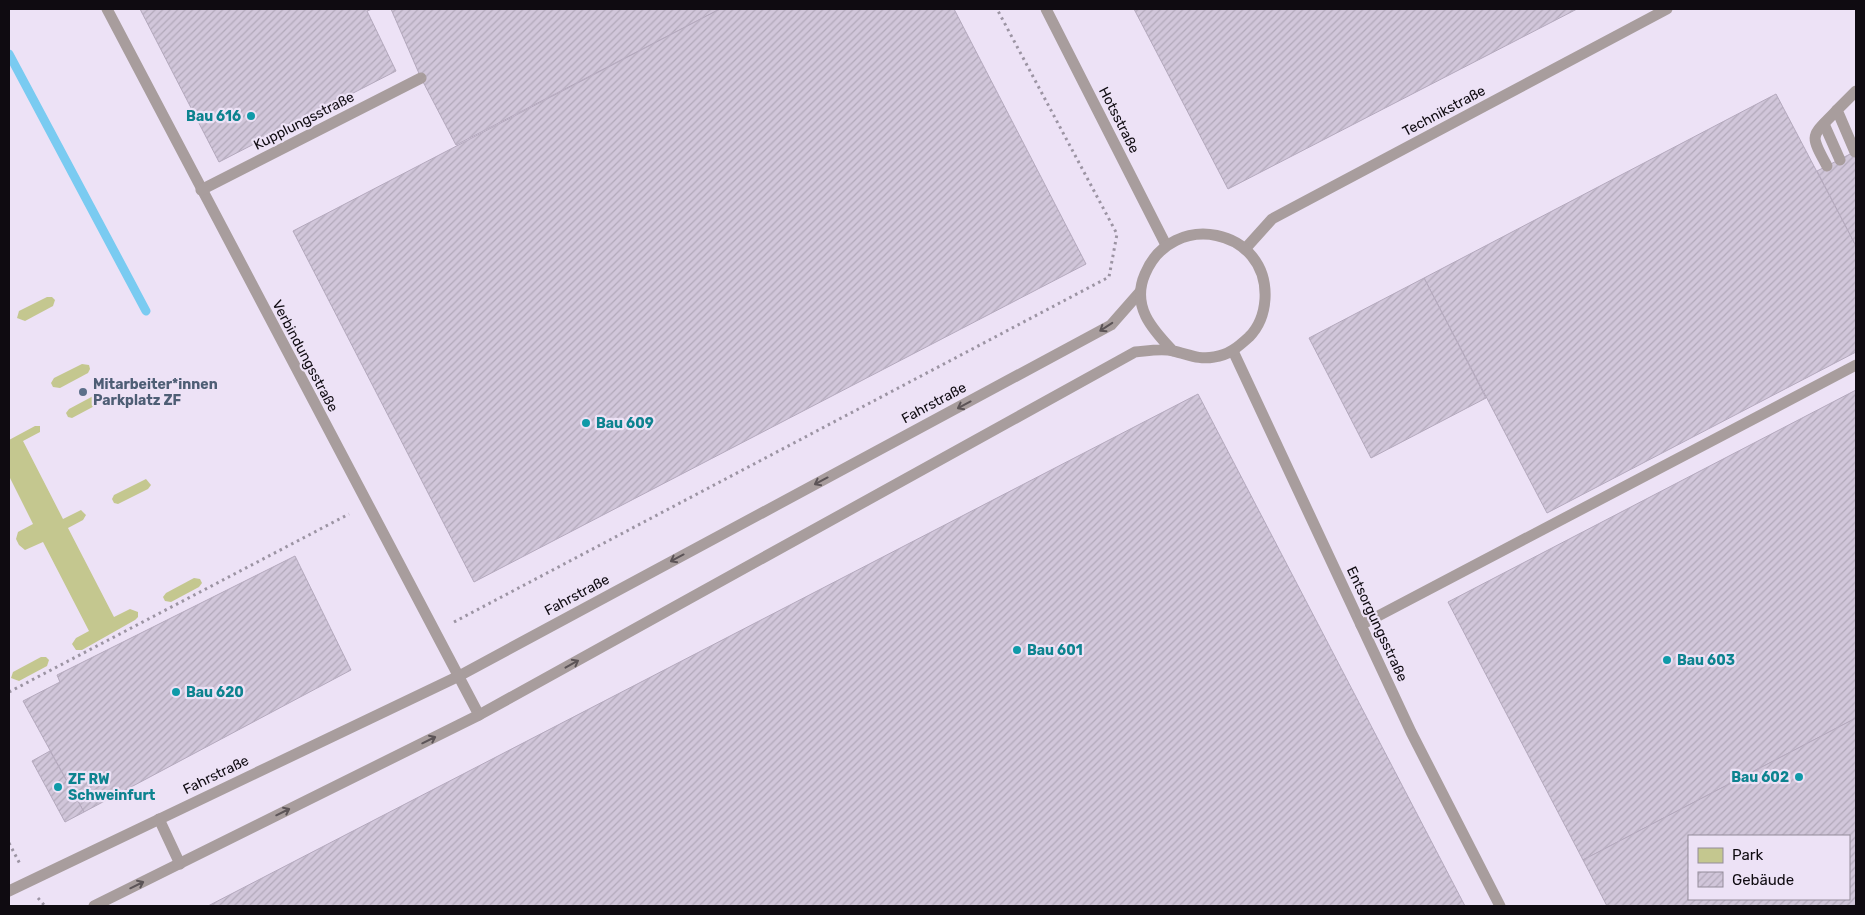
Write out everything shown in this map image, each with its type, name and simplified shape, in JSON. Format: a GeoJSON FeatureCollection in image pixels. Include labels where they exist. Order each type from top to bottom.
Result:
{"type":"FeatureCollection","features":[{"type":"Feature","properties":{"kind":"lane","name":"Verbindungsstraße"},"geometry":{"type":"LineString","coordinates":[[107,9],[479,715]]}},
{"type":"Feature","properties":{"kind":"lane","name":"Hotsstraße"},"geometry":{"type":"LineString","coordinates":[[1046,9],[1166,245]]}},
{"type":"Feature","properties":{"kind":"lane","name":"Technikstraße"},"geometry":{"type":"LineString","coordinates":[[1245,249],[1272,220],[1666,9]]}},
{"type":"Feature","properties":{"kind":"lane","name":"Kupplungsstraße"},"geometry":{"type":"LineString","coordinates":[[201,190],[421,78]]}},
{"type":"Feature","properties":{"kind":"lane"},"geometry":{"type":"LineString","coordinates":[[1827,166],[1813,141],[1814,134],[1856,91]]}},
{"type":"Feature","properties":{"kind":"lane"},"geometry":{"type":"LineString","coordinates":[[1836,110],[1855,152]]}},
{"type":"Feature","properties":{"kind":"lane"},"geometry":{"type":"LineString","coordinates":[[1824,124],[1840,160]]}},
{"type":"Feature","properties":{"kind":"lane"},"geometry":{"type":"LineString","coordinates":[[1212,233],[1232,240],[1245,249],[1260,268],[1265,289],[1264,311],[1255,331],[1233,351],[1214,357],[1192,358],[1172,350],[1153,331],[1143,314],[1140,292],[1150,261],[1166,245],[1185,236],[1212,233]]}},
{"type":"Feature","properties":{"kind":"lane","name":"Fahrstraße"},"geometry":{"type":"LineString","coordinates":[[9,891],[459,676],[1111,326],[1140,292]]}},
{"type":"Feature","properties":{"kind":"lane"},"geometry":{"type":"LineString","coordinates":[[94,906],[479,715],[1136,352],[1172,350]]}},
{"type":"Feature","properties":{"kind":"lane","name":"Entsorgungsstraße"},"geometry":{"type":"LineString","coordinates":[[1233,351],[1411,732],[1500,906]]}},
{"type":"Feature","properties":{"kind":"lane"},"geometry":{"type":"LineString","coordinates":[[1361,625],[1856,364]]}},
{"type":"Feature","properties":{"kind":"lane"},"geometry":{"type":"LineString","coordinates":[[159,819],[180,864]]}},
{"type":"Feature","properties":{"kind":"path"},"geometry":{"type":"LineString","coordinates":[[436,631],[1109,277],[1117,234],[997,9]]}},
{"type":"Feature","properties":{"kind":"path"},"geometry":{"type":"LineString","coordinates":[[9,692],[367,505]]}},
{"type":"Feature","properties":{"kind":"green space"},"geometry":{"type":"Polygon","coordinates":[[[47,297],[52,297],[55,300],[53,306],[25,321],[17,318],[19,311],[47,297]]]}},
{"type":"Feature","properties":{"kind":"green space"},"geometry":{"type":"Polygon","coordinates":[[[82,364],[89,365],[88,373],[60,388],[53,387],[51,383],[54,378],[82,364]]]}},
{"type":"Feature","properties":{"kind":"green space"},"geometry":{"type":"Polygon","coordinates":[[[97,394],[104,395],[105,399],[72,418],[68,417],[66,413],[69,409],[97,394]]]}},
{"type":"Feature","properties":{"kind":"green space"},"geometry":{"type":"Polygon","coordinates":[[[35,426],[40,426],[40,432],[23,441],[63,519],[81,510],[86,515],[83,520],[68,528],[114,617],[130,609],[138,612],[138,617],[135,620],[82,650],[76,650],[72,644],[76,638],[89,631],[43,542],[25,550],[16,539],[18,532],[33,524],[9,476],[9,440],[35,426]]]}},
{"type":"Feature","properties":{"kind":"green space"},"geometry":{"type":"Polygon","coordinates":[[[146,479],[151,485],[148,489],[118,504],[114,503],[112,499],[114,495],[146,479]]]}},
{"type":"Feature","properties":{"kind":"green space"},"geometry":{"type":"Polygon","coordinates":[[[194,578],[200,579],[202,583],[199,587],[171,602],[165,601],[163,597],[166,593],[194,578]]]}},
{"type":"Feature","properties":{"kind":"green space"},"geometry":{"type":"Polygon","coordinates":[[[41,657],[46,657],[49,660],[47,666],[19,681],[11,678],[13,672],[41,657]]]}},
{"type":"Feature","properties":{"kind":"building","name":"Bau 616"},"geometry":{"type":"Polygon","coordinates":[[[140,9],[372,9],[367,11],[396,71],[219,162],[140,9]]]}},
{"type":"Feature","properties":{"kind":"building"},"geometry":{"type":"Polygon","coordinates":[[[391,9],[720,9],[456,145],[421,78],[391,9]]]}},
{"type":"Feature","properties":{"kind":"building","name":"Bau 609"},"geometry":{"type":"Polygon","coordinates":[[[720,9],[954,9],[1086,264],[474,582],[293,231],[720,9]]]}},
{"type":"Feature","properties":{"kind":"building"},"geometry":{"type":"Polygon","coordinates":[[[1134,9],[1577,9],[1228,189],[1134,9]]]}},
{"type":"Feature","properties":{"kind":"building"},"geometry":{"type":"Polygon","coordinates":[[[1776,94],[1856,246],[1856,352],[1547,513],[1424,278],[1776,94]]]}},
{"type":"Feature","properties":{"kind":"building"},"geometry":{"type":"Polygon","coordinates":[[[1856,151],[1856,246],[1817,171],[1856,151]]]}},
{"type":"Feature","properties":{"kind":"building"},"geometry":{"type":"Polygon","coordinates":[[[1424,278],[1486,398],[1371,458],[1309,338],[1424,278]]]}},
{"type":"Feature","properties":{"kind":"building","name":"Bau 603"},"geometry":{"type":"Polygon","coordinates":[[[1856,390],[1856,718],[1583,860],[1448,602],[1856,390]]]}},
{"type":"Feature","properties":{"kind":"building","name":"Bau 601"},"geometry":{"type":"Polygon","coordinates":[[[1198,394],[1465,906],[208,906],[1198,394]]]}},
{"type":"Feature","properties":{"kind":"building","name":"Bau 620"},"geometry":{"type":"Polygon","coordinates":[[[295,556],[351,670],[84,812],[23,701],[60,682],[57,675],[295,556]]]}},
{"type":"Feature","properties":{"kind":"building","name":"Bau 602"},"geometry":{"type":"Polygon","coordinates":[[[1856,718],[1856,906],[1607,906],[1583,860],[1856,718]]]}},
{"type":"Feature","properties":{"kind":"building","name":"ZF RW Schweinfurt"},"geometry":{"type":"Polygon","coordinates":[[[50,751],[84,812],[65,822],[32,761],[50,751]]]}},
{"type":"Feature","properties":{"kind":"waterway"},"geometry":{"type":"LineString","coordinates":[[9,54],[146,311]]}},
{"type":"Feature","properties":{"kind":"place","name":"Bau 616"},"geometry":{"type":"Point","coordinates":[251,116]}},
{"type":"Feature","properties":{"kind":"place","name":"Mitarbeiter*innen Parkplatz ZF"},"geometry":{"type":"Point","coordinates":[83,392]}},
{"type":"Feature","properties":{"kind":"place","name":"Bau 609"},"geometry":{"type":"Point","coordinates":[586,423]}},
{"type":"Feature","properties":{"kind":"place","name":"Bau 601"},"geometry":{"type":"Point","coordinates":[1017,650]}},
{"type":"Feature","properties":{"kind":"place","name":"Bau 603"},"geometry":{"type":"Point","coordinates":[1667,660]}},
{"type":"Feature","properties":{"kind":"place","name":"Bau 620"},"geometry":{"type":"Point","coordinates":[176,692]}},
{"type":"Feature","properties":{"kind":"place","name":"Bau 602"},"geometry":{"type":"Point","coordinates":[1799,777]}},
{"type":"Feature","properties":{"kind":"place","name":"ZF RW Schweinfurt"},"geometry":{"type":"Point","coordinates":[58,787]}}]}
